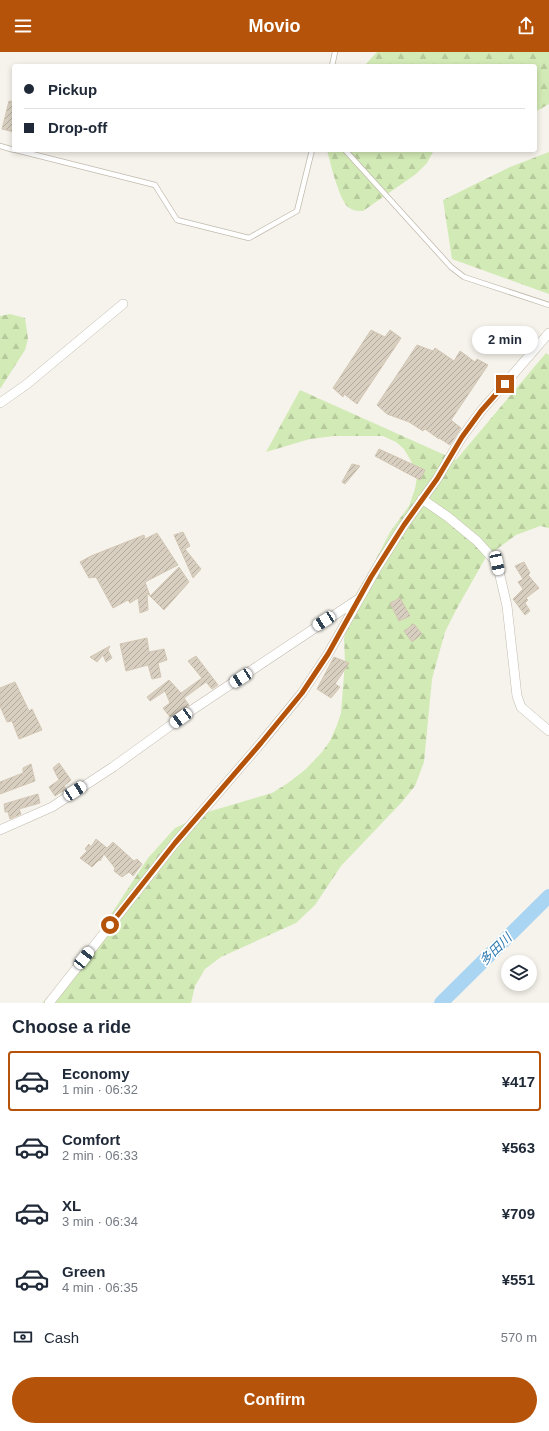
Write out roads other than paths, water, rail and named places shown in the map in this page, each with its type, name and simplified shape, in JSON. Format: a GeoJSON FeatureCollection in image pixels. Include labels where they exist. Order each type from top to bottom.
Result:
{"type":"FeatureCollection","features":[{"type":"Feature","properties":{"kind":"street"},"geometry":{"type":"LineString","coordinates":[[0,404],[27,384],[123,304]]}},
{"type":"Feature","properties":{"kind":"street"},"geometry":{"type":"LineString","coordinates":[[49,1003],[175,843],[302,693],[328,654],[358,600],[404,525],[481,411],[549,333]]}},
{"type":"Feature","properties":{"kind":"street"},"geometry":{"type":"LineString","coordinates":[[422,499],[477,541],[497,563],[506,606],[517,696],[522,707],[549,731]]}},
{"type":"Feature","properties":{"kind":"street"},"geometry":{"type":"LineString","coordinates":[[0,830],[52,807],[113,767],[192,710],[358,600]]}},
{"type":"Feature","properties":{"kind":"lane"},"geometry":{"type":"LineString","coordinates":[[332,64],[335,52]]}},
{"type":"Feature","properties":{"kind":"lane"},"geometry":{"type":"LineString","coordinates":[[0,146],[12,149]]}},
{"type":"Feature","properties":{"kind":"lane"},"geometry":{"type":"LineString","coordinates":[[23,152],[155,185],[177,220],[249,238],[297,212],[312,152]]}},
{"type":"Feature","properties":{"kind":"lane"},"geometry":{"type":"LineString","coordinates":[[348,152],[451,267],[464,277],[549,305]]}},
{"type":"Feature","properties":{"kind":"waterway","name":"多田川"},"geometry":{"type":"LineString","coordinates":[[441,1003],[549,896]]}}]}
